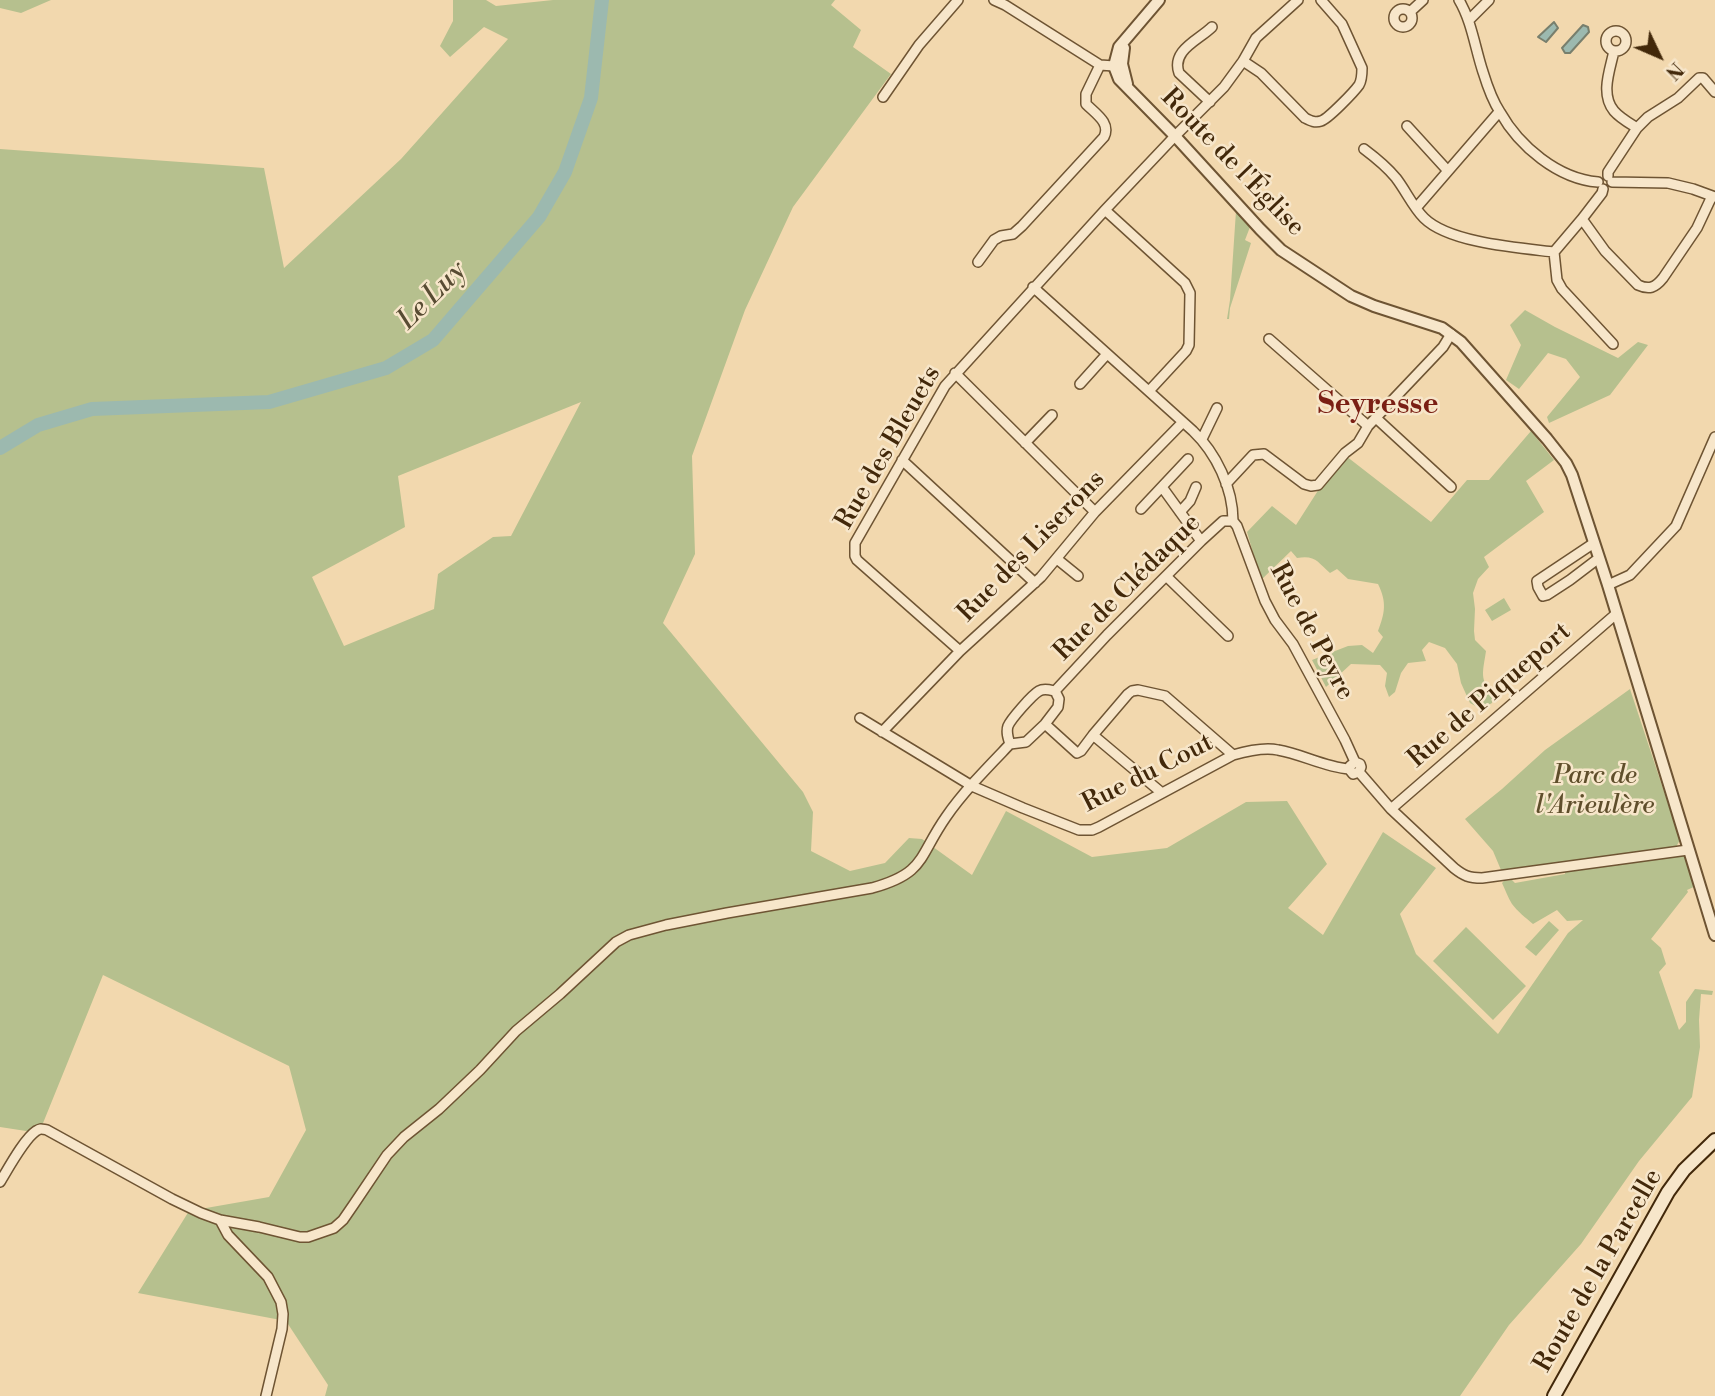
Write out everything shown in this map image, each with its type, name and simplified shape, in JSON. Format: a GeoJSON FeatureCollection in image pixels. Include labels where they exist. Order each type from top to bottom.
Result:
{"type":"FeatureCollection","features":[{"type":"Feature","properties":{"kind":"main road","name":"Route de la Parcelle"},"geometry":{"type":"LineString","coordinates":[[1554,1396],[1668,1192],[1684,1170],[1715,1140]]}},
{"type":"Feature","properties":{"kind":"street"},"geometry":{"type":"LineString","coordinates":[[883,97],[919,45],[958,0]]}},
{"type":"Feature","properties":{"kind":"street"},"geometry":{"type":"LineString","coordinates":[[994,0],[1100,65],[1118,65],[1128,37],[1159,0]]}},
{"type":"Feature","properties":{"kind":"street","name":"Rue des Bleuets"},"geometry":{"type":"LineString","coordinates":[[960,651],[857,560],[855,543],[955,373],[1105,210],[1224,87],[1256,38],[1298,0]]}},
{"type":"Feature","properties":{"kind":"street"},"geometry":{"type":"LineString","coordinates":[[1243,61],[1261,73],[1305,118],[1318,122],[1326,119],[1360,84],[1362,68],[1342,24],[1321,0]]}},
{"type":"Feature","properties":{"kind":"street"},"geometry":{"type":"LineString","coordinates":[[1410,12],[1423,0]]}},
{"type":"Feature","properties":{"kind":"street"},"geometry":{"type":"LineString","coordinates":[[1459,0],[1469,20],[1482,70],[1499,112],[1518,137],[1545,161],[1572,175],[1601,185]]}},
{"type":"Feature","properties":{"kind":"street"},"geometry":{"type":"LineString","coordinates":[[1469,20],[1489,0]]}},
{"type":"Feature","properties":{"kind":"street"},"geometry":{"type":"LineString","coordinates":[[1210,102],[1179,73],[1177,67],[1178,58],[1183,51],[1194,39],[1212,27]]}},
{"type":"Feature","properties":{"kind":"street"},"geometry":{"type":"LineString","coordinates":[[1614,51],[1606,90],[1608,102],[1618,115],[1637,128]]}},
{"type":"Feature","properties":{"kind":"street"},"geometry":{"type":"LineString","coordinates":[[978,262],[994,240],[1013,234],[1022,226],[1104,137],[1106,124],[1086,104],[1086,94],[1100,65]]}},
{"type":"Feature","properties":{"kind":"street","name":"Route de l'Église"},"geometry":{"type":"LineString","coordinates":[[1118,65],[1128,87],[1266,236],[1294,260],[1351,296],[1451,334],[1525,413],[1566,463],[1608,584],[1715,935]]}},
{"type":"Feature","properties":{"kind":"street"},"geometry":{"type":"LineString","coordinates":[[1610,179],[1608,172],[1637,128],[1648,117],[1678,99],[1699,78],[1715,93]]}},
{"type":"Feature","properties":{"kind":"street"},"geometry":{"type":"LineString","coordinates":[[1416,208],[1499,112]]}},
{"type":"Feature","properties":{"kind":"street"},"geometry":{"type":"LineString","coordinates":[[1407,126],[1448,171]]}},
{"type":"Feature","properties":{"kind":"street"},"geometry":{"type":"LineString","coordinates":[[1364,149],[1396,178],[1424,218],[1437,228],[1486,242],[1554,252]]}},
{"type":"Feature","properties":{"kind":"street"},"geometry":{"type":"LineString","coordinates":[[1582,219],[1605,251],[1638,285],[1651,288],[1658,285],[1714,197],[1693,188],[1668,183],[1610,179],[1604,176],[1600,178],[1602,193],[1554,252],[1557,280],[1562,289],[1613,344]]}},
{"type":"Feature","properties":{"kind":"street"},"geometry":{"type":"LineString","coordinates":[[1105,210],[1185,283],[1190,293],[1189,345],[1149,391]]}},
{"type":"Feature","properties":{"kind":"street","name":"Rue de Peyre"},"geometry":{"type":"LineString","coordinates":[[1033,287],[1209,448],[1226,484],[1233,521],[1265,601],[1293,645],[1345,740],[1352,766],[1360,764],[1359,772],[1391,809],[1454,868],[1470,878],[1490,877],[1688,850]]}},
{"type":"Feature","properties":{"kind":"street"},"geometry":{"type":"LineString","coordinates":[[1226,484],[1253,455],[1264,454],[1304,484],[1318,485],[1345,453],[1358,443],[1368,426],[1443,347],[1451,334]]}},
{"type":"Feature","properties":{"kind":"street"},"geometry":{"type":"LineString","coordinates":[[1269,339],[1368,426]]}},
{"type":"Feature","properties":{"kind":"street"},"geometry":{"type":"LineString","coordinates":[[1080,384],[1107,354]]}},
{"type":"Feature","properties":{"kind":"street"},"geometry":{"type":"LineString","coordinates":[[955,373],[1095,512]]}},
{"type":"Feature","properties":{"kind":"street"},"geometry":{"type":"LineString","coordinates":[[1202,439],[1217,408]]}},
{"type":"Feature","properties":{"kind":"street"},"geometry":{"type":"LineString","coordinates":[[1025,443],[1052,415]]}},
{"type":"Feature","properties":{"kind":"street"},"geometry":{"type":"LineString","coordinates":[[1376,418],[1451,487]]}},
{"type":"Feature","properties":{"kind":"street","name":"Rue des Liserons"},"geometry":{"type":"LineString","coordinates":[[882,732],[960,651],[1035,583],[1095,512],[1183,422]]}},
{"type":"Feature","properties":{"kind":"street"},"geometry":{"type":"LineString","coordinates":[[1608,584],[1630,575],[1676,526],[1715,437]]}},
{"type":"Feature","properties":{"kind":"street"},"geometry":{"type":"LineString","coordinates":[[1141,509],[1188,459]]}},
{"type":"Feature","properties":{"kind":"street"},"geometry":{"type":"LineString","coordinates":[[902,460],[1035,583]]}},
{"type":"Feature","properties":{"kind":"street"},"geometry":{"type":"LineString","coordinates":[[1162,488],[1201,541]]}},
{"type":"Feature","properties":{"kind":"street"},"geometry":{"type":"LineString","coordinates":[[1180,512],[1190,501],[1196,488]]}},
{"type":"Feature","properties":{"kind":"street","name":"Rue de Clédaque"},"geometry":{"type":"LineString","coordinates":[[1055,691],[1201,541],[1223,522],[1233,521]]}},
{"type":"Feature","properties":{"kind":"street"},"geometry":{"type":"LineString","coordinates":[[1594,543],[1537,581],[1538,587],[1543,596],[1547,595],[1599,560]]}},
{"type":"Feature","properties":{"kind":"street"},"geometry":{"type":"LineString","coordinates":[[1056,559],[1079,576]]}},
{"type":"Feature","properties":{"kind":"street"},"geometry":{"type":"LineString","coordinates":[[1166,576],[1228,636]]}},
{"type":"Feature","properties":{"kind":"street","name":"Rue de Piqueport"},"geometry":{"type":"LineString","coordinates":[[1391,809],[1616,614]]}},
{"type":"Feature","properties":{"kind":"street","name":"Rue de Clédaque"},"geometry":{"type":"LineString","coordinates":[[1010,744],[1007,731],[1009,724],[1040,690],[1055,691]]}},
{"type":"Feature","properties":{"kind":"street"},"geometry":{"type":"LineString","coordinates":[[1045,724],[1077,753],[1128,694],[1138,690],[1165,696],[1233,755]]}},
{"type":"Feature","properties":{"kind":"street","name":"Rue de Clédaque"},"geometry":{"type":"LineString","coordinates":[[0,1182],[29,1138],[42,1129],[47,1129],[172,1199],[220,1220],[300,1237],[334,1228],[343,1220],[387,1155],[404,1137],[439,1109],[516,1031],[569,987],[616,942],[636,932],[872,888],[898,879],[919,864],[946,817],[1010,744],[1026,742],[1045,724],[1058,707],[1059,699],[1055,691]]}},
{"type":"Feature","properties":{"kind":"street","name":"Rue du Cout"},"geometry":{"type":"LineString","coordinates":[[860,718],[972,786],[1085,831],[1099,827],[1233,755],[1274,749],[1336,768],[1352,766]]}},
{"type":"Feature","properties":{"kind":"street"},"geometry":{"type":"LineString","coordinates":[[1093,735],[1161,793]]}},
{"type":"Feature","properties":{"kind":"street"},"geometry":{"type":"LineString","coordinates":[[220,1220],[228,1235],[268,1277],[281,1302],[282,1329],[266,1396]]}},
{"type":"Feature","properties":{"kind":"green space"},"geometry":{"type":"Polygon","coordinates":[[[0,0],[51,0],[21,13],[0,8],[0,0]]]}},
{"type":"Feature","properties":{"kind":"green space"},"geometry":{"type":"Polygon","coordinates":[[[453,0],[486,0],[496,6],[553,0],[835,0],[831,5],[861,30],[853,47],[891,74],[793,207],[745,310],[692,456],[695,554],[663,623],[803,792],[813,812],[811,851],[850,871],[885,863],[909,838],[922,839],[972,875],[1006,811],[1092,857],[1167,848],[1246,802],[1287,801],[1327,864],[1288,908],[1323,935],[1383,832],[1436,868],[1400,914],[1416,954],[1498,1034],[1568,933],[1583,920],[1567,921],[1557,910],[1533,924],[1512,904],[1502,883],[1504,881],[1512,880],[1515,883],[1565,874],[1565,870],[1685,853],[1696,886],[1687,890],[1651,939],[1661,948],[1666,964],[1659,972],[1679,1030],[1686,1022],[1686,1002],[1695,989],[1713,991],[1712,995],[1701,994],[1700,1047],[1692,1097],[1639,1161],[1581,1244],[1509,1325],[1460,1396],[325,1396],[328,1385],[286,1321],[138,1293],[189,1211],[269,1197],[306,1130],[289,1066],[103,975],[39,1133],[0,1127],[0,149],[264,168],[284,268],[401,159],[508,39],[484,27],[450,57],[440,46],[453,21],[453,0]],[[581,402],[398,476],[405,527],[312,577],[344,646],[434,609],[438,574],[493,537],[511,536],[581,402]]]}},
{"type":"Feature","properties":{"kind":"green space"},"geometry":{"type":"Polygon","coordinates":[[[1236,211],[1250,227],[1245,240],[1251,243],[1227,319],[1230,300],[1236,211]]]}},
{"type":"Feature","properties":{"kind":"green space"},"geometry":{"type":"Polygon","coordinates":[[[1525,310],[1618,358],[1638,342],[1648,345],[1610,395],[1549,423],[1547,417],[1580,377],[1566,359],[1548,353],[1519,389],[1506,380],[1521,345],[1510,325],[1525,310]]]}},
{"type":"Feature","properties":{"kind":"green space"},"geometry":{"type":"Polygon","coordinates":[[[1531,431],[1554,460],[1526,481],[1544,512],[1484,557],[1489,567],[1478,579],[1473,593],[1475,640],[1486,651],[1483,675],[1493,695],[1492,703],[1481,709],[1470,703],[1461,683],[1457,664],[1445,648],[1429,642],[1422,650],[1426,661],[1408,663],[1401,673],[1395,692],[1389,697],[1385,686],[1387,673],[1380,665],[1351,664],[1326,687],[1312,660],[1348,646],[1362,645],[1373,653],[1383,637],[1378,631],[1384,608],[1378,584],[1348,579],[1337,569],[1330,573],[1316,560],[1297,558],[1291,551],[1261,580],[1247,532],[1272,506],[1296,525],[1319,489],[1346,456],[1431,522],[1467,480],[1489,480],[1531,431]]]}},
{"type":"Feature","properties":{"kind":"green space"},"geometry":{"type":"Polygon","coordinates":[[[1504,598],[1511,610],[1492,621],[1485,610],[1504,598]]]}},
{"type":"Feature","properties":{"kind":"green space","name":"Parc de l'Arieulère"},"geometry":{"type":"Polygon","coordinates":[[[1630,689],[1680,840],[1676,847],[1501,870],[1493,851],[1465,819],[1545,750],[1630,689]]]}},
{"type":"Feature","properties":{"kind":"green space"},"geometry":{"type":"Polygon","coordinates":[[[1549,921],[1559,930],[1536,956],[1525,947],[1549,921]]]}},
{"type":"Feature","properties":{"kind":"green space"},"geometry":{"type":"Polygon","coordinates":[[[1466,927],[1526,986],[1493,1020],[1433,961],[1466,927]]]}},
{"type":"Feature","properties":{"kind":"water"},"geometry":{"type":"Polygon","coordinates":[[[1554,22],[1558,28],[1546,42],[1538,37],[1554,22]]]}},
{"type":"Feature","properties":{"kind":"water"},"geometry":{"type":"Polygon","coordinates":[[[1583,25],[1588,27],[1589,32],[1570,53],[1565,53],[1562,48],[1583,25]]]}},
{"type":"Feature","properties":{"kind":"waterway","name":"Le Luy"},"geometry":{"type":"LineString","coordinates":[[0,448],[38,425],[92,409],[269,402],[386,368],[433,340],[539,217],[565,172],[591,98],[602,0]]}},
{"type":"Feature","properties":{"kind":"district","name":"Seyresse"},"geometry":{"type":"Point","coordinates":[1378,406]}}]}
